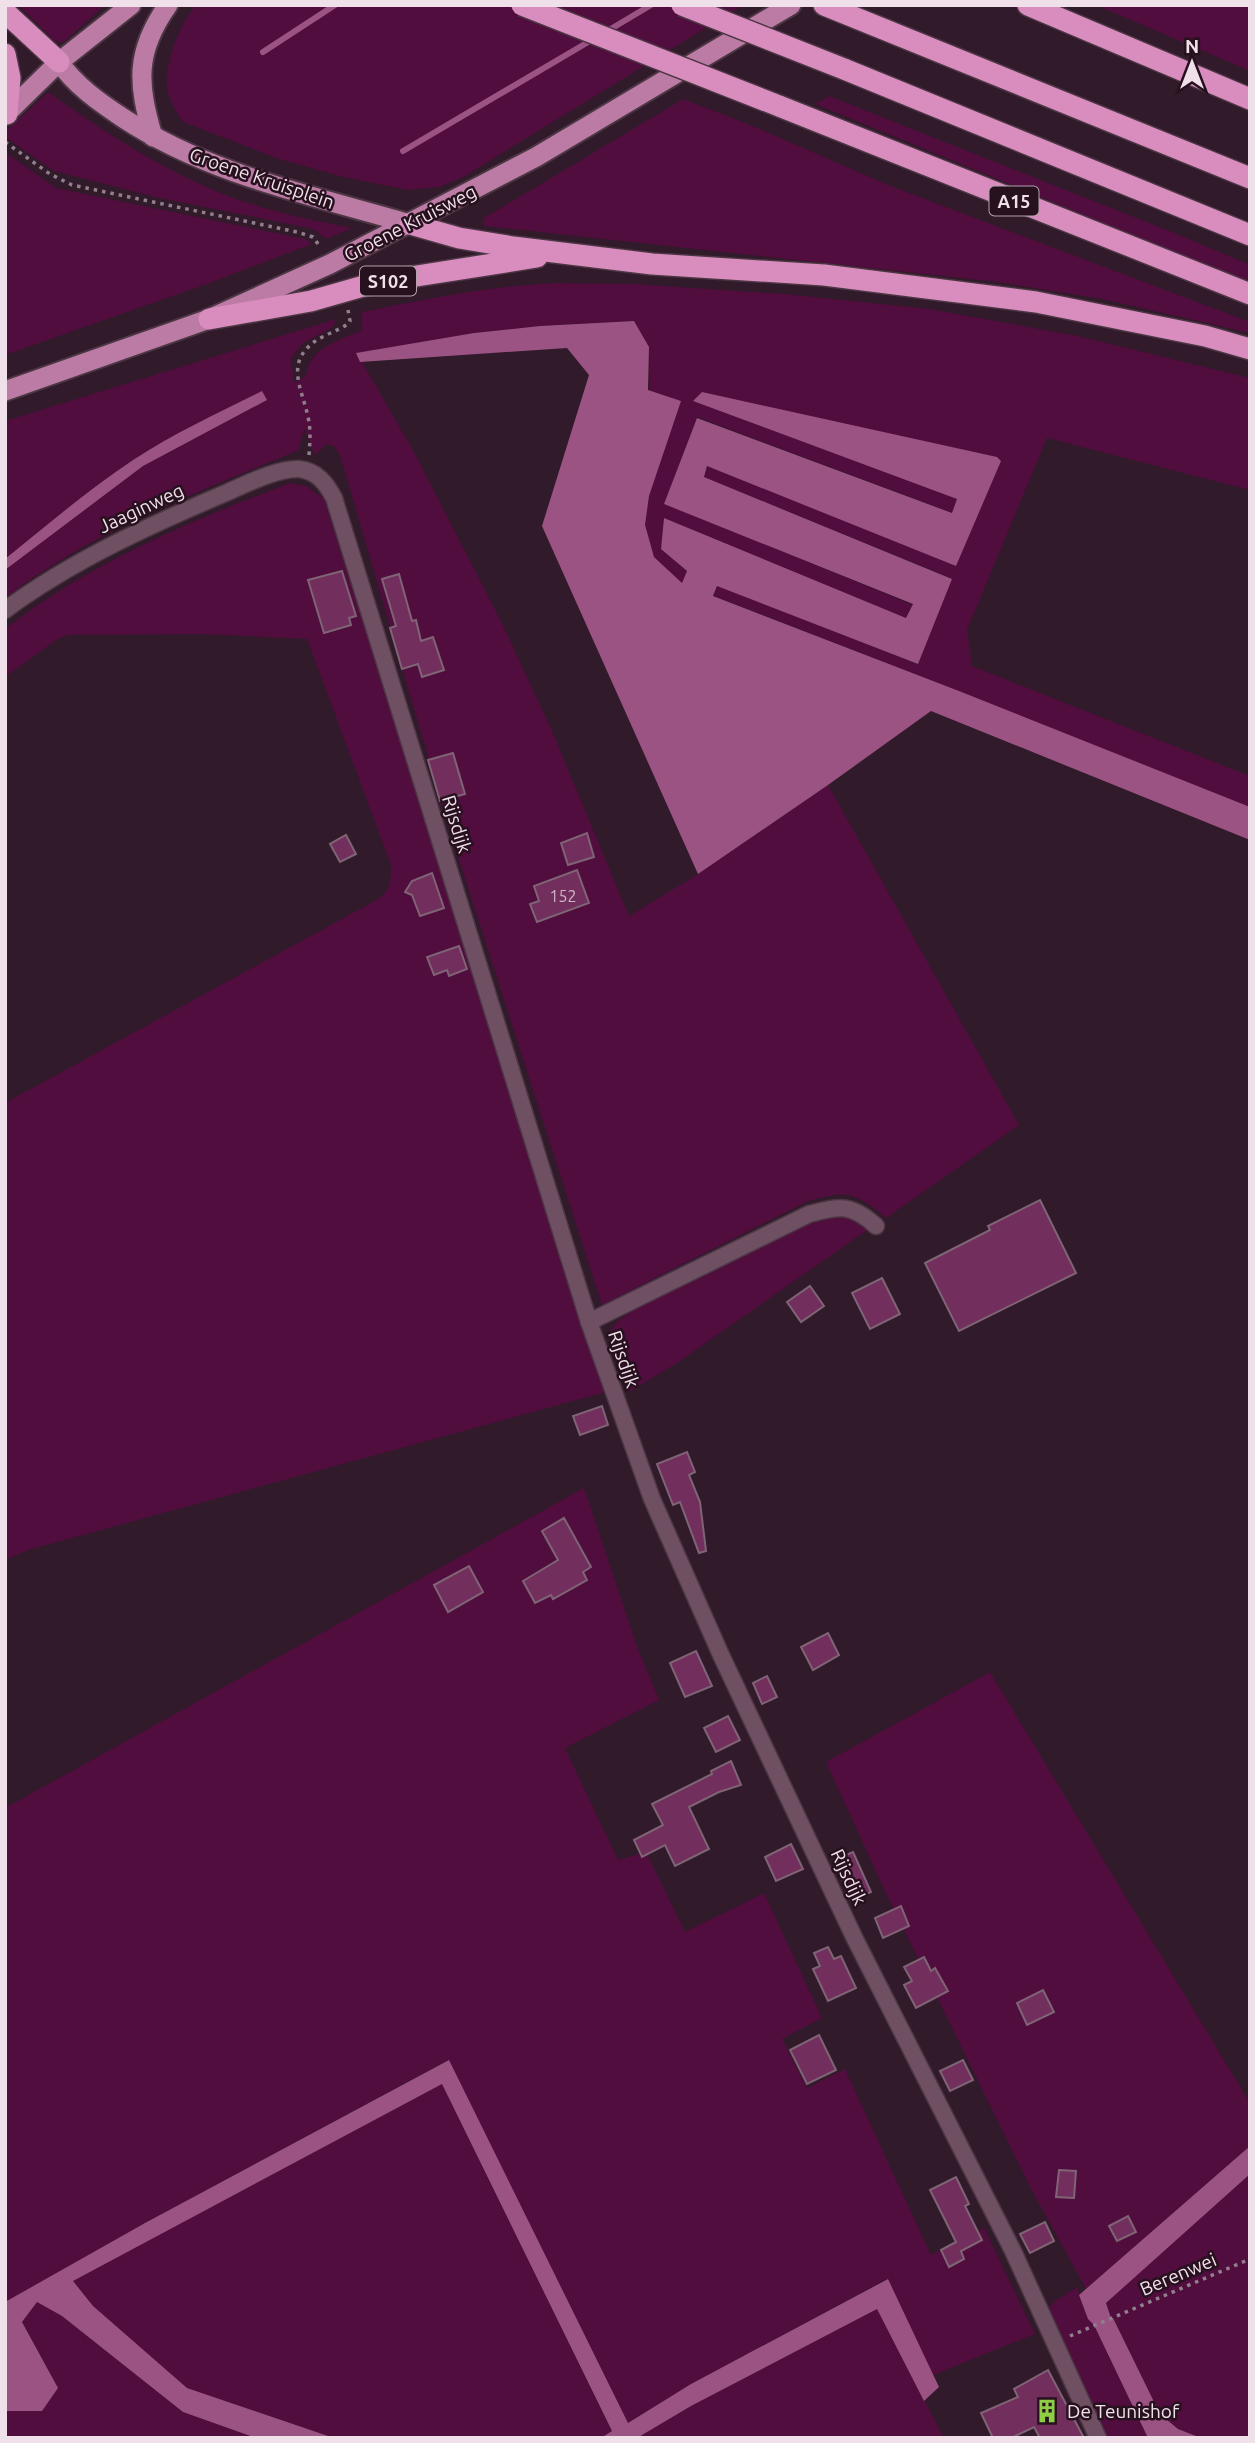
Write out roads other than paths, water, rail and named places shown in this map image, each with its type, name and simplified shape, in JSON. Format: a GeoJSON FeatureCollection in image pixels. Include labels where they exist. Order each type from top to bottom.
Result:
{"type":"FeatureCollection","features":[{"type":"Feature","properties":{"kind":"highway","name":"A15"},"geometry":{"type":"LineString","coordinates":[[522,5],[1250,294]]}},
{"type":"Feature","properties":{"kind":"highway"},"geometry":{"type":"LineString","coordinates":[[682,5],[1250,235]]}},
{"type":"Feature","properties":{"kind":"highway"},"geometry":{"type":"LineString","coordinates":[[824,5],[1250,178]]}},
{"type":"Feature","properties":{"kind":"highway"},"geometry":{"type":"LineString","coordinates":[[1028,5],[1250,99]]}},
{"type":"Feature","properties":{"kind":"highway"},"geometry":{"type":"LineString","coordinates":[[5,12],[59,62]]}},
{"type":"Feature","properties":{"kind":"highway"},"geometry":{"type":"LineString","coordinates":[[5,54],[10,78],[6,114]]}},
{"type":"Feature","properties":{"kind":"highway"},"geometry":{"type":"LineString","coordinates":[[410,224],[459,238],[652,264],[836,276],[1037,302],[1205,336],[1250,349]]}},
{"type":"Feature","properties":{"kind":"highway","name":"S102"},"geometry":{"type":"LineString","coordinates":[[209,319],[312,301],[404,278],[568,253]]}},
{"type":"Feature","properties":{"kind":"main road"},"geometry":{"type":"LineString","coordinates":[[6,114],[59,62],[131,5]]}},
{"type":"Feature","properties":{"kind":"main road"},"geometry":{"type":"LineString","coordinates":[[153,138],[144,106],[141,74],[153,31],[168,5]]}},
{"type":"Feature","properties":{"kind":"main road","name":"Groene Kruisweg"},"geometry":{"type":"LineString","coordinates":[[5,391],[209,319],[330,264],[536,157],[791,5]]}},
{"type":"Feature","properties":{"kind":"main road","name":"Groene Kruisplein"},"geometry":{"type":"LineString","coordinates":[[59,62],[71,79],[99,102],[153,138],[242,175],[410,224]]}},
{"type":"Feature","properties":{"kind":"street","name":"Jaaginweg"},"geometry":{"type":"LineString","coordinates":[[5,610],[39,585],[173,515],[288,469],[306,470]]}},
{"type":"Feature","properties":{"kind":"street","name":"Rijsdijk"},"geometry":{"type":"LineString","coordinates":[[306,470],[317,475],[334,498],[589,1322],[652,1499],[721,1655],[854,1937],[1013,2251],[1098,2438]]}},
{"type":"Feature","properties":{"kind":"street","name":"Rijsdijk"},"geometry":{"type":"LineString","coordinates":[[589,1322],[809,1214],[838,1207],[862,1213],[876,1226]]}},
{"type":"Feature","properties":{"kind":"waterway"},"geometry":{"type":"LineString","coordinates":[[263,52],[335,5]]}},
{"type":"Feature","properties":{"kind":"waterway"},"geometry":{"type":"LineString","coordinates":[[604,33],[651,5]]}},
{"type":"Feature","properties":{"kind":"waterway"},"geometry":{"type":"LineString","coordinates":[[403,151],[595,38]]}},
{"type":"Feature","properties":{"kind":"place","name":"De Teunishof"},"geometry":{"type":"Point","coordinates":[1047,2411]}}]}
